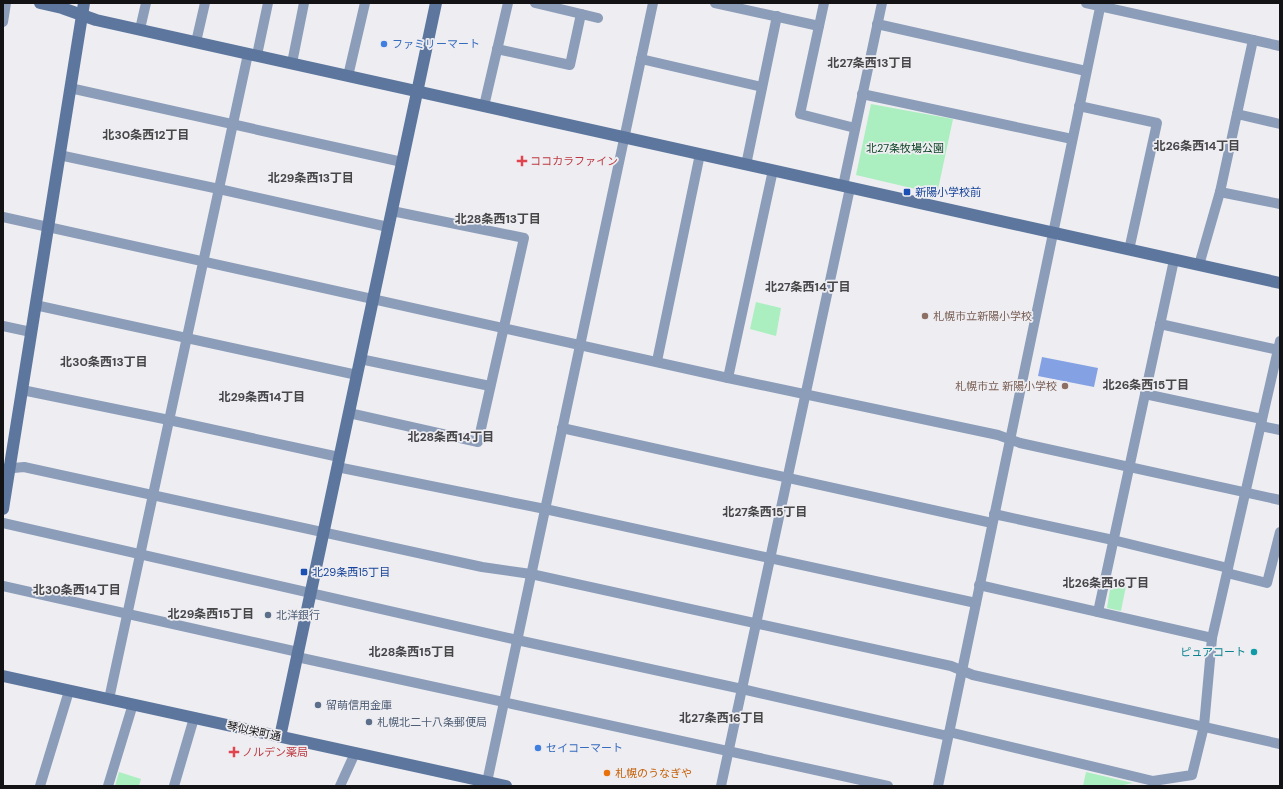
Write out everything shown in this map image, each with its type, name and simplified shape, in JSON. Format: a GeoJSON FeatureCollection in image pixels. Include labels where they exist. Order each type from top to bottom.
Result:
{"type":"FeatureCollection","features":[{"type":"Feature","properties":{"kind":"street"},"geometry":{"type":"LineString","coordinates":[[3,22],[6,3]]}},
{"type":"Feature","properties":{"kind":"street"},"geometry":{"type":"LineString","coordinates":[[40,3],[62,8],[83,9],[96,20],[1280,283]]}},
{"type":"Feature","properties":{"kind":"street"},"geometry":{"type":"LineString","coordinates":[[140,29],[146,3]]}},
{"type":"Feature","properties":{"kind":"street"},"geometry":{"type":"LineString","coordinates":[[196,42],[205,3]]}},
{"type":"Feature","properties":{"kind":"street"},"geometry":{"type":"LineString","coordinates":[[109,700],[233,125],[252,54],[268,3]]}},
{"type":"Feature","properties":{"kind":"street"},"geometry":{"type":"LineString","coordinates":[[292,63],[304,3]]}},
{"type":"Feature","properties":{"kind":"street"},"geometry":{"type":"LineString","coordinates":[[348,76],[365,3]]}},
{"type":"Feature","properties":{"kind":"street"},"geometry":{"type":"LineString","coordinates":[[280,737],[436,3]]}},
{"type":"Feature","properties":{"kind":"street"},"geometry":{"type":"LineString","coordinates":[[484,106],[508,3]]}},
{"type":"Feature","properties":{"kind":"street"},"geometry":{"type":"LineString","coordinates":[[535,3],[548,4],[598,18]]}},
{"type":"Feature","properties":{"kind":"street"},"geometry":{"type":"LineString","coordinates":[[484,783],[517,640],[653,3]]}},
{"type":"Feature","properties":{"kind":"street"},"geometry":{"type":"LineString","coordinates":[[715,3],[819,26]]}},
{"type":"Feature","properties":{"kind":"street"},"geometry":{"type":"LineString","coordinates":[[824,3],[800,114],[855,128]]}},
{"type":"Feature","properties":{"kind":"street"},"geometry":{"type":"LineString","coordinates":[[721,786],[805,393],[846,187],[855,128],[882,3]]}},
{"type":"Feature","properties":{"kind":"street"},"geometry":{"type":"LineString","coordinates":[[1086,3],[1280,46]]}},
{"type":"Feature","properties":{"kind":"street"},"geometry":{"type":"LineString","coordinates":[[938,786],[1100,5]]}},
{"type":"Feature","properties":{"kind":"street"},"geometry":{"type":"LineString","coordinates":[[3,509],[6,469],[22,390],[83,9]]}},
{"type":"Feature","properties":{"kind":"street"},"geometry":{"type":"LineString","coordinates":[[497,49],[570,65],[582,14]]}},
{"type":"Feature","properties":{"kind":"street"},"geometry":{"type":"LineString","coordinates":[[746,165],[777,16]]}},
{"type":"Feature","properties":{"kind":"street"},"geometry":{"type":"LineString","coordinates":[[877,24],[1086,71]]}},
{"type":"Feature","properties":{"kind":"street"},"geometry":{"type":"LineString","coordinates":[[1199,265],[1220,192],[1253,40]]}},
{"type":"Feature","properties":{"kind":"street"},"geometry":{"type":"LineString","coordinates":[[641,58],[762,87]]}},
{"type":"Feature","properties":{"kind":"street"},"geometry":{"type":"LineString","coordinates":[[70,88],[402,162]]}},
{"type":"Feature","properties":{"kind":"street"},"geometry":{"type":"LineString","coordinates":[[862,94],[1072,139]]}},
{"type":"Feature","properties":{"kind":"street"},"geometry":{"type":"LineString","coordinates":[[1079,106],[1157,123],[1129,250]]}},
{"type":"Feature","properties":{"kind":"street"},"geometry":{"type":"LineString","coordinates":[[1237,114],[1280,124]]}},
{"type":"Feature","properties":{"kind":"street"},"geometry":{"type":"LineString","coordinates":[[657,361],[700,154]]}},
{"type":"Feature","properties":{"kind":"street"},"geometry":{"type":"LineString","coordinates":[[59,155],[388,227]]}},
{"type":"Feature","properties":{"kind":"street"},"geometry":{"type":"LineString","coordinates":[[728,378],[773,170]]}},
{"type":"Feature","properties":{"kind":"street"},"geometry":{"type":"LineString","coordinates":[[1220,192],[1280,204]]}},
{"type":"Feature","properties":{"kind":"street"},"geometry":{"type":"LineString","coordinates":[[349,413],[478,442],[524,238],[392,212]]}},
{"type":"Feature","properties":{"kind":"street"},"geometry":{"type":"LineString","coordinates":[[3,217],[657,361],[728,378],[805,393],[998,435],[1020,443],[1280,500]]}},
{"type":"Feature","properties":{"kind":"street"},"geometry":{"type":"LineString","coordinates":[[1098,612],[1174,260]]}},
{"type":"Feature","properties":{"kind":"street"},"geometry":{"type":"LineString","coordinates":[[35,305],[357,375]]}},
{"type":"Feature","properties":{"kind":"street"},"geometry":{"type":"LineString","coordinates":[[3,523],[517,640],[1153,780],[1192,775],[1204,726],[1212,638],[1261,422],[1277,364],[1279,346],[1160,324]]}},
{"type":"Feature","properties":{"kind":"street"},"geometry":{"type":"LineString","coordinates":[[3,326],[31,332]]}},
{"type":"Feature","properties":{"kind":"street"},"geometry":{"type":"LineString","coordinates":[[360,359],[490,386]]}},
{"type":"Feature","properties":{"kind":"street"},"geometry":{"type":"LineString","coordinates":[[22,390],[169,420],[338,462],[545,509],[976,603]]}},
{"type":"Feature","properties":{"kind":"street"},"geometry":{"type":"LineString","coordinates":[[1145,394],[1261,422],[1280,430]]}},
{"type":"Feature","properties":{"kind":"street"},"geometry":{"type":"LineString","coordinates":[[562,428],[787,477],[1113,540],[1227,570],[1267,583],[1280,532]]}},
{"type":"Feature","properties":{"kind":"street"},"geometry":{"type":"LineString","coordinates":[[6,469],[24,467],[482,567],[531,574],[950,666],[973,675],[1280,744]]}},
{"type":"Feature","properties":{"kind":"street"},"geometry":{"type":"LineString","coordinates":[[979,585],[1212,638]]}},
{"type":"Feature","properties":{"kind":"street"},"geometry":{"type":"LineString","coordinates":[[3,586],[128,613],[297,655],[503,703],[888,786]]}},
{"type":"Feature","properties":{"kind":"street","name":"琴似栄町通"},"geometry":{"type":"LineString","coordinates":[[3,676],[355,753],[484,783],[506,786]]}},
{"type":"Feature","properties":{"kind":"street"},"geometry":{"type":"LineString","coordinates":[[40,786],[69,691]]}},
{"type":"Feature","properties":{"kind":"street"},"geometry":{"type":"LineString","coordinates":[[108,786],[133,704]]}},
{"type":"Feature","properties":{"kind":"street"},"geometry":{"type":"LineString","coordinates":[[174,786],[194,718]]}},
{"type":"Feature","properties":{"kind":"street"},"geometry":{"type":"LineString","coordinates":[[340,786],[355,753]]}},
{"type":"Feature","properties":{"kind":"green space","name":"北27条牧場公園"},"geometry":{"type":"Polygon","coordinates":[[[871,104],[953,119],[937,194],[856,175],[871,104]]]}},
{"type":"Feature","properties":{"kind":"green space"},"geometry":{"type":"Polygon","coordinates":[[[756,302],[781,308],[776,336],[750,329],[756,302]]]}},
{"type":"Feature","properties":{"kind":"green space"},"geometry":{"type":"Polygon","coordinates":[[[1111,583],[1126,586],[1121,611],[1107,608],[1111,583]]]}},
{"type":"Feature","properties":{"kind":"green space"},"geometry":{"type":"Polygon","coordinates":[[[119,772],[141,779],[139,786],[115,786],[119,772]]]}},
{"type":"Feature","properties":{"kind":"green space"},"geometry":{"type":"Polygon","coordinates":[[[1086,772],[1133,783],[1119,786],[1083,786],[1086,772]]]}},
{"type":"Feature","properties":{"kind":"water"},"geometry":{"type":"Polygon","coordinates":[[[1042,357],[1098,368],[1094,387],[1038,376],[1042,357]]]}},
{"type":"Feature","properties":{"kind":"place","name":"ファミリーマート"},"geometry":{"type":"Point","coordinates":[384,44]}},
{"type":"Feature","properties":{"kind":"place","name":"ココカラファイン"},"geometry":{"type":"Point","coordinates":[522,161]}},
{"type":"Feature","properties":{"kind":"place","name":"新陽小学校前"},"geometry":{"type":"Point","coordinates":[907,192]}},
{"type":"Feature","properties":{"kind":"place","name":"札幌市立新陽小学校"},"geometry":{"type":"Point","coordinates":[925,316]}},
{"type":"Feature","properties":{"kind":"place","name":"札幌市立 新陽小学校"},"geometry":{"type":"Point","coordinates":[1065,386]}},
{"type":"Feature","properties":{"kind":"place","name":"北29条西15丁目"},"geometry":{"type":"Point","coordinates":[304,572]}},
{"type":"Feature","properties":{"kind":"place","name":"北洋銀行"},"geometry":{"type":"Point","coordinates":[268,615]}},
{"type":"Feature","properties":{"kind":"place","name":"ピュアコート"},"geometry":{"type":"Point","coordinates":[1254,652]}},
{"type":"Feature","properties":{"kind":"place","name":"留萌信用金庫"},"geometry":{"type":"Point","coordinates":[318,705]}},
{"type":"Feature","properties":{"kind":"place","name":"札幌北二十八条郵便局"},"geometry":{"type":"Point","coordinates":[369,722]}},
{"type":"Feature","properties":{"kind":"place","name":"セイコーマート"},"geometry":{"type":"Point","coordinates":[538,748]}},
{"type":"Feature","properties":{"kind":"place","name":"ノルデン薬局"},"geometry":{"type":"Point","coordinates":[234,752]}},
{"type":"Feature","properties":{"kind":"place","name":"札幌のうなぎや"},"geometry":{"type":"Point","coordinates":[607,773]}},
{"type":"Feature","properties":{"kind":"district","name":"北27条西13丁目"},"geometry":{"type":"Point","coordinates":[870,63]}},
{"type":"Feature","properties":{"kind":"district","name":"北30条西12丁目"},"geometry":{"type":"Point","coordinates":[146,135]}},
{"type":"Feature","properties":{"kind":"district","name":"北26条西14丁目"},"geometry":{"type":"Point","coordinates":[1197,146]}},
{"type":"Feature","properties":{"kind":"district","name":"北29条西13丁目"},"geometry":{"type":"Point","coordinates":[311,178]}},
{"type":"Feature","properties":{"kind":"district","name":"北28条西13丁目"},"geometry":{"type":"Point","coordinates":[498,219]}},
{"type":"Feature","properties":{"kind":"district","name":"北27条西14丁目"},"geometry":{"type":"Point","coordinates":[808,287]}},
{"type":"Feature","properties":{"kind":"district","name":"北30条西13丁目"},"geometry":{"type":"Point","coordinates":[104,362]}},
{"type":"Feature","properties":{"kind":"district","name":"北26条西15丁目"},"geometry":{"type":"Point","coordinates":[1146,385]}},
{"type":"Feature","properties":{"kind":"district","name":"北29条西14丁目"},"geometry":{"type":"Point","coordinates":[262,397]}},
{"type":"Feature","properties":{"kind":"district","name":"北28条西14丁目"},"geometry":{"type":"Point","coordinates":[451,437]}},
{"type":"Feature","properties":{"kind":"district","name":"北27条西15丁目"},"geometry":{"type":"Point","coordinates":[765,512]}},
{"type":"Feature","properties":{"kind":"district","name":"北26条西16丁目"},"geometry":{"type":"Point","coordinates":[1106,583]}},
{"type":"Feature","properties":{"kind":"district","name":"北30条西14丁目"},"geometry":{"type":"Point","coordinates":[77,590]}},
{"type":"Feature","properties":{"kind":"district","name":"北29条西15丁目"},"geometry":{"type":"Point","coordinates":[211,614]}},
{"type":"Feature","properties":{"kind":"district","name":"北28条西15丁目"},"geometry":{"type":"Point","coordinates":[412,652]}},
{"type":"Feature","properties":{"kind":"district","name":"北27条西16丁目"},"geometry":{"type":"Point","coordinates":[722,718]}}]}
